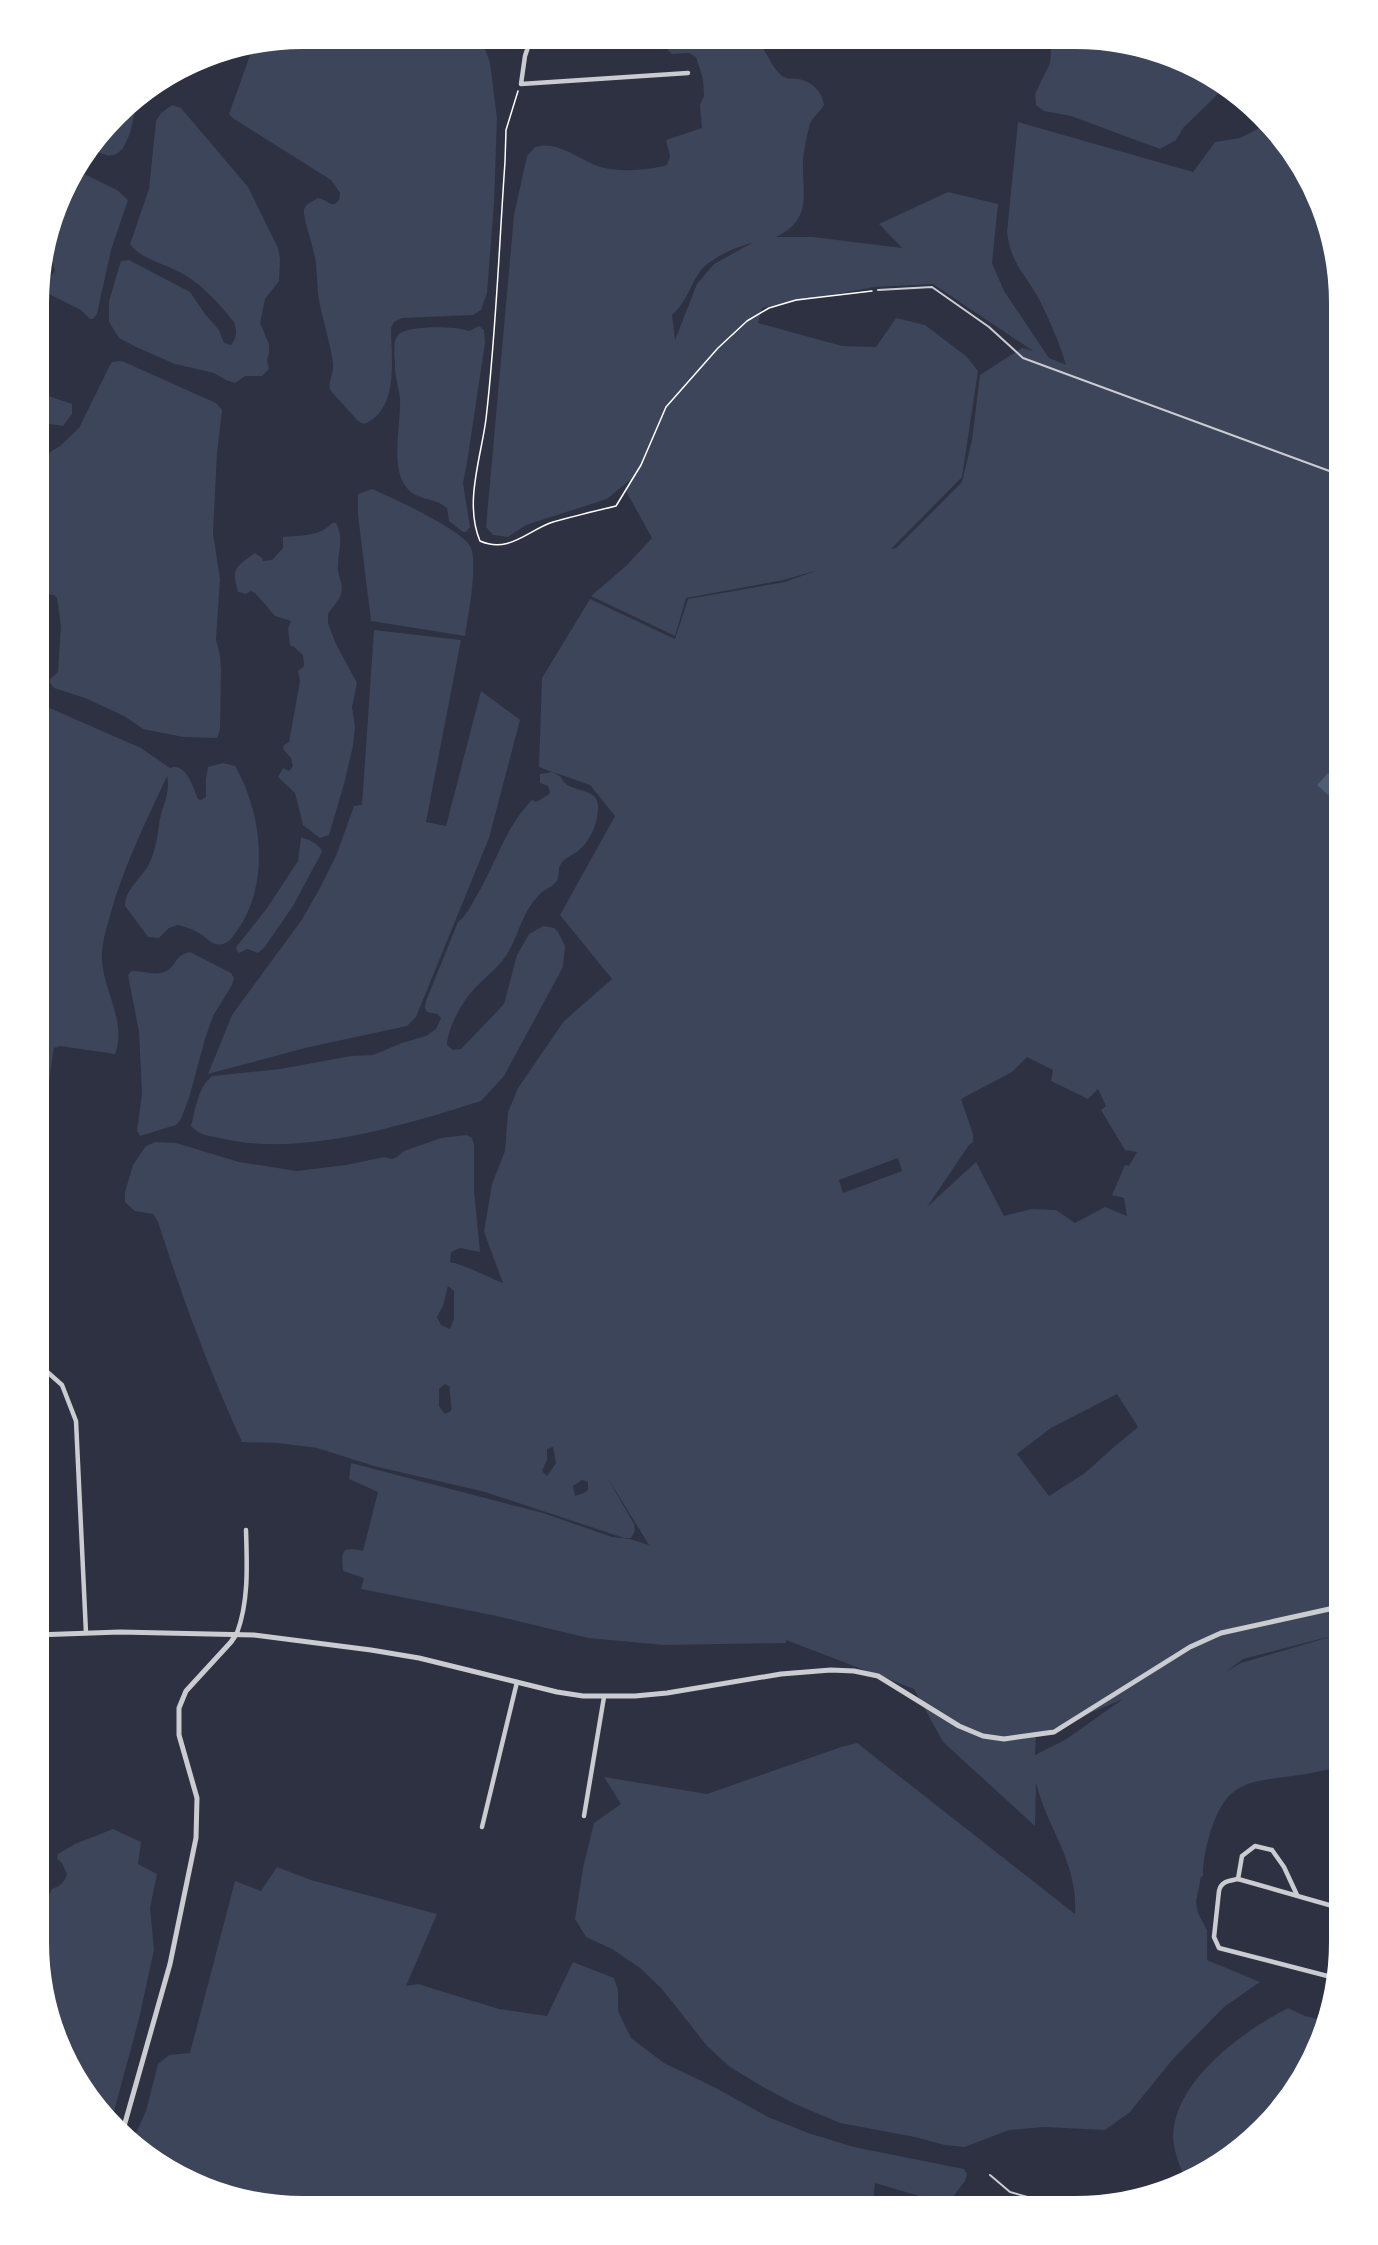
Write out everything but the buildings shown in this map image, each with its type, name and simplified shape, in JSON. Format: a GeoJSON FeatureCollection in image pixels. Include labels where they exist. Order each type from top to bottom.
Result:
{"type":"FeatureCollection","features":[{"type":"Feature","properties":{"kind":"street"},"geometry":{"type":"LineString","coordinates":[[529,45],[521,84],[688,73]]}},
{"type":"Feature","properties":{"kind":"street"},"geometry":{"type":"LineString","coordinates":[[45,1370],[62,1385],[76,1421],[86,1632]]}},
{"type":"Feature","properties":{"kind":"street"},"geometry":{"type":"LineString","coordinates":[[124,2128],[170,1964],[196,1838],[197,1798],[179,1735],[179,1708],[186,1691],[237,1633],[245,1597],[246,1530]]}},
{"type":"Feature","properties":{"kind":"street"},"geometry":{"type":"LineString","coordinates":[[45,1634],[86,1632],[237,1633],[380,1651],[441,1663],[557,1692],[604,1697],[667,1693],[799,1672],[854,1671],[878,1676],[959,1726],[983,1736],[1004,1739],[1053,1732],[1190,1647],[1221,1633],[1333,1607]]}},
{"type":"Feature","properties":{"kind":"street"},"geometry":{"type":"LineString","coordinates":[[482,1827],[517,1682]]}},
{"type":"Feature","properties":{"kind":"street"},"geometry":{"type":"LineString","coordinates":[[584,1815],[604,1697]]}},
{"type":"Feature","properties":{"kind":"street"},"geometry":{"type":"LineString","coordinates":[[1238,1880],[1242,1856],[1255,1846],[1272,1850],[1284,1867],[1297,1895]]}},
{"type":"Feature","properties":{"kind":"street"},"geometry":{"type":"LineString","coordinates":[[1331,1977],[1219,1948],[1214,1937],[1220,1886],[1226,1882],[1238,1880],[1297,1895],[1333,1907]]}},
{"type":"Feature","properties":{"kind":"lane"},"geometry":{"type":"LineString","coordinates":[[878,290],[932,287],[989,327],[1023,358],[1333,472]]}},
{"type":"Feature","properties":{"kind":"lane"},"geometry":{"type":"LineString","coordinates":[[990,2175],[1010,2192],[1038,2200]]}},
{"type":"Feature","properties":{"kind":"path"},"geometry":{"type":"LineString","coordinates":[[521,84],[506,130],[486,419],[474,499],[476,531],[480,541],[501,546],[511,544],[550,523],[616,506],[640,465],[666,407],[718,348],[747,321],[769,308],[796,300],[878,290]]}},
{"type":"Feature","properties":{"kind":"shaded area"},"geometry":{"type":"Polygon","coordinates":[[[303,45],[484,46],[490,63],[497,118],[494,203],[487,293],[481,310],[473,315],[402,318],[394,322],[391,328],[392,368],[388,395],[383,407],[375,417],[364,424],[358,421],[330,390],[333,363],[319,300],[315,258],[304,213],[306,206],[318,198],[332,204],[336,203],[340,193],[331,180],[229,114],[252,50],[303,45]]]}},
{"type":"Feature","properties":{"kind":"shaded area"},"geometry":{"type":"Polygon","coordinates":[[[665,45],[760,45],[783,77],[808,82],[821,95],[824,105],[810,124],[805,147],[804,195],[801,214],[788,230],[776,237],[813,237],[902,248],[879,224],[948,192],[998,204],[992,263],[1004,291],[1049,358],[1066,365],[1047,315],[1011,252],[1007,232],[1018,122],[1193,172],[1215,142],[1240,138],[1263,126],[1290,159],[1306,189],[1319,220],[1328,252],[1333,303],[1333,778],[1328,773],[1333,790],[1333,1636],[1243,1659],[1227,1671],[1241,1663],[1333,1636],[1333,1768],[1251,1783],[1232,1793],[1224,1802],[1209,1836],[1203,1876],[1196,1902],[1198,1913],[1207,1930],[1207,1960],[1260,1982],[1224,2007],[1173,2059],[1130,2112],[1105,2130],[1044,2127],[1009,2130],[965,2147],[945,2145],[840,2123],[795,2104],[730,2067],[707,2046],[662,1989],[640,1968],[612,1949],[586,1937],[575,1919],[583,1868],[594,1823],[621,1804],[604,1777],[707,1794],[857,1743],[1075,1914],[1075,1895],[1067,1862],[1036,1783],[1035,1826],[943,1742],[914,1689],[786,1640],[786,1643],[664,1645],[588,1638],[492,1615],[361,1589],[364,1578],[343,1571],[342,1558],[344,1551],[347,1550],[363,1551],[378,1492],[349,1479],[351,1463],[543,1513],[612,1537],[630,1539],[649,1545],[607,1477],[634,1524],[635,1531],[631,1538],[624,1538],[485,1492],[374,1466],[317,1448],[278,1443],[242,1442],[197,1333],[158,1222],[153,1214],[135,1211],[125,1202],[125,1192],[133,1165],[146,1146],[155,1142],[176,1143],[239,1162],[297,1171],[346,1165],[384,1157],[392,1159],[404,1151],[441,1138],[467,1135],[472,1138],[474,1144],[474,1190],[480,1252],[460,1248],[451,1252],[450,1262],[503,1283],[484,1232],[492,1184],[505,1151],[508,1112],[518,1088],[564,1021],[612,979],[560,915],[615,816],[590,785],[553,772],[569,786],[587,792],[596,799],[598,811],[593,830],[583,846],[563,862],[555,883],[533,902],[506,956],[467,997],[450,1029],[447,1045],[453,1050],[461,1049],[504,1004],[517,955],[529,934],[543,926],[554,928],[558,932],[565,946],[563,967],[504,1076],[481,1101],[386,1129],[352,1136],[283,1144],[251,1143],[208,1136],[191,1126],[200,1093],[212,1076],[280,1069],[351,1056],[373,1055],[426,1036],[436,1029],[441,1018],[437,1014],[427,1012],[426,1001],[458,922],[471,906],[484,883],[515,821],[532,800],[536,802],[550,792],[548,786],[540,783],[540,774],[552,772],[539,767],[542,678],[590,599],[675,639],[688,599],[785,582],[818,570],[784,580],[686,598],[675,636],[591,596],[627,565],[652,538],[626,491],[630,480],[607,499],[526,525],[508,537],[493,535],[486,527],[514,215],[527,156],[535,147],[544,145],[562,149],[605,168],[636,170],[667,165],[670,156],[666,140],[702,128],[700,105],[704,96],[703,79],[696,57],[689,53],[672,54],[665,45]],[[752,243],[718,257],[701,270],[681,305],[672,315],[675,340],[697,284],[714,264],[752,243]],[[933,284],[874,287],[762,308],[758,323],[842,346],[876,347],[896,318],[925,325],[966,356],[978,371],[962,477],[891,549],[896,548],[962,482],[972,440],[980,375],[1022,348],[1033,351],[933,284]],[[1027,1057],[1012,1072],[961,1099],[973,1134],[973,1142],[927,1207],[976,1162],[1004,1216],[1031,1209],[1056,1210],[1075,1223],[1105,1207],[1127,1216],[1124,1198],[1112,1195],[1125,1165],[1129,1166],[1137,1152],[1125,1150],[1101,1110],[1106,1106],[1098,1089],[1088,1099],[1051,1081],[1053,1070],[1027,1057]],[[898,1158],[839,1180],[843,1193],[902,1171],[898,1158]],[[448,1286],[443,1306],[437,1317],[441,1325],[450,1329],[454,1319],[454,1291],[448,1286]],[[445,1384],[439,1389],[439,1406],[445,1414],[451,1411],[450,1387],[445,1384]],[[1117,1394],[1051,1428],[1017,1454],[1049,1496],[1085,1473],[1138,1427],[1117,1394]],[[553,1447],[547,1449],[547,1460],[542,1471],[547,1476],[556,1463],[553,1447]],[[582,1480],[573,1486],[575,1496],[588,1490],[588,1482],[582,1480]],[[1123,1699],[1036,1736],[1035,1755],[1065,1740],[1123,1699]]]}},
{"type":"Feature","properties":{"kind":"shaded area"},"geometry":{"type":"Polygon","coordinates":[[[1051,45],[1109,47],[1142,54],[1174,65],[1221,90],[1183,128],[1176,140],[1160,149],[1071,116],[1044,111],[1036,105],[1035,94],[1050,63],[1051,45]]]}},
{"type":"Feature","properties":{"kind":"shaded area"},"geometry":{"type":"Polygon","coordinates":[[[172,105],[181,108],[248,187],[278,248],[279,281],[265,299],[260,323],[269,344],[267,360],[269,369],[262,376],[245,376],[235,383],[214,373],[175,364],[119,338],[109,322],[109,301],[120,264],[121,261],[129,260],[190,292],[219,330],[224,343],[231,345],[235,337],[234,322],[204,290],[177,270],[147,258],[130,244],[149,189],[156,121],[161,113],[172,105]]]}},
{"type":"Feature","properties":{"kind":"shaded area"},"geometry":{"type":"Polygon","coordinates":[[[135,107],[131,129],[124,146],[113,155],[95,150],[120,120],[135,107]]]}},
{"type":"Feature","properties":{"kind":"shaded area"},"geometry":{"type":"Polygon","coordinates":[[[81,172],[117,190],[128,200],[111,250],[97,314],[93,319],[81,310],[47,293],[46,282],[55,271],[53,263],[49,260],[54,236],[65,204],[81,172]]]}},
{"type":"Feature","properties":{"kind":"shaded area"},"geometry":{"type":"Polygon","coordinates":[[[479,326],[484,330],[485,343],[463,483],[470,527],[463,532],[449,521],[447,508],[413,494],[408,490],[400,475],[397,454],[400,398],[395,371],[394,346],[398,335],[411,329],[444,327],[469,331],[479,326]]]}},
{"type":"Feature","properties":{"kind":"shaded area"},"geometry":{"type":"Polygon","coordinates":[[[122,361],[216,403],[222,410],[217,453],[213,533],[220,579],[216,640],[221,669],[220,730],[217,738],[183,737],[143,729],[124,716],[85,698],[54,688],[50,683],[50,679],[58,672],[61,626],[57,598],[45,594],[45,464],[50,452],[79,428],[112,362],[122,361]]]}},
{"type":"Feature","properties":{"kind":"shaded area"},"geometry":{"type":"Polygon","coordinates":[[[45,395],[72,404],[72,414],[63,426],[45,423],[45,395]]]}},
{"type":"Feature","properties":{"kind":"shaded area"},"geometry":{"type":"Polygon","coordinates":[[[372,489],[442,524],[466,541],[471,548],[473,578],[465,636],[371,621],[358,515],[358,494],[372,489]]]}},
{"type":"Feature","properties":{"kind":"shaded area"},"geometry":{"type":"Polygon","coordinates":[[[336,523],[340,535],[338,570],[342,591],[328,614],[328,623],[335,642],[357,683],[352,707],[355,726],[353,746],[344,784],[329,835],[320,838],[303,825],[295,793],[278,777],[283,768],[289,771],[293,766],[291,758],[283,749],[284,745],[289,742],[300,681],[298,671],[304,666],[303,655],[290,646],[288,629],[291,621],[275,616],[255,593],[238,592],[235,572],[239,565],[255,553],[263,561],[272,560],[283,548],[283,537],[316,533],[336,523]]]}},
{"type":"Feature","properties":{"kind":"shaded area"},"geometry":{"type":"Polygon","coordinates":[[[374,630],[461,640],[426,822],[446,826],[481,691],[520,720],[489,838],[416,1017],[407,1026],[305,1048],[208,1074],[232,1015],[301,921],[336,856],[354,806],[362,805],[374,630]]]}},
{"type":"Feature","properties":{"kind":"shaded area"},"geometry":{"type":"Polygon","coordinates":[[[45,706],[141,748],[170,768],[176,767],[185,772],[198,799],[201,800],[206,797],[208,767],[223,763],[235,766],[251,804],[259,847],[255,890],[249,910],[228,942],[216,944],[178,925],[169,928],[159,938],[148,937],[125,906],[127,895],[148,866],[152,856],[167,795],[167,776],[121,880],[103,943],[104,972],[117,1019],[118,1042],[115,1054],[60,1046],[54,1048],[45,1097],[45,706]]]}},
{"type":"Feature","properties":{"kind":"shaded area"},"geometry":{"type":"Polygon","coordinates":[[[1328,773],[1333,778],[1333,799],[1317,785],[1328,773]]]}},
{"type":"Feature","properties":{"kind":"shaded area"},"geometry":{"type":"Polygon","coordinates":[[[301,838],[314,842],[322,852],[293,906],[264,948],[258,953],[247,949],[239,953],[237,946],[267,908],[298,861],[301,838]]]}},
{"type":"Feature","properties":{"kind":"shaded area"},"geometry":{"type":"Polygon","coordinates":[[[190,952],[231,973],[234,978],[213,1016],[181,1119],[176,1125],[140,1136],[137,1130],[142,1094],[139,1032],[128,975],[131,971],[164,972],[171,968],[181,956],[190,952]]]}},
{"type":"Feature","properties":{"kind":"shaded area"},"geometry":{"type":"Polygon","coordinates":[[[113,1829],[141,1842],[138,1864],[157,1874],[150,1908],[154,1950],[139,2019],[113,2116],[88,2086],[72,2056],[54,2009],[47,1976],[45,1902],[52,1889],[61,1884],[67,1874],[62,1863],[57,1859],[58,1854],[75,1844],[113,1829]]]}},
{"type":"Feature","properties":{"kind":"shaded area"},"geometry":{"type":"Polygon","coordinates":[[[277,1867],[311,1880],[437,1914],[406,1986],[418,1984],[499,2009],[547,2016],[573,1962],[614,1978],[618,1990],[618,2011],[631,2038],[664,2063],[768,2117],[808,2133],[854,2147],[964,2169],[967,2174],[965,2181],[951,2200],[926,2198],[875,2183],[873,2200],[303,2200],[252,2195],[204,2180],[159,2157],[134,2137],[146,2111],[158,2064],[169,2055],[190,2053],[235,1881],[261,1891],[277,1867]]]}},
{"type":"Feature","properties":{"kind":"shaded area"},"geometry":{"type":"Polygon","coordinates":[[[1288,2008],[1321,2020],[1313,2041],[1290,2086],[1258,2125],[1219,2157],[1184,2176],[1173,2136],[1177,2115],[1185,2096],[1214,2060],[1232,2044],[1288,2008]]]}}]}
